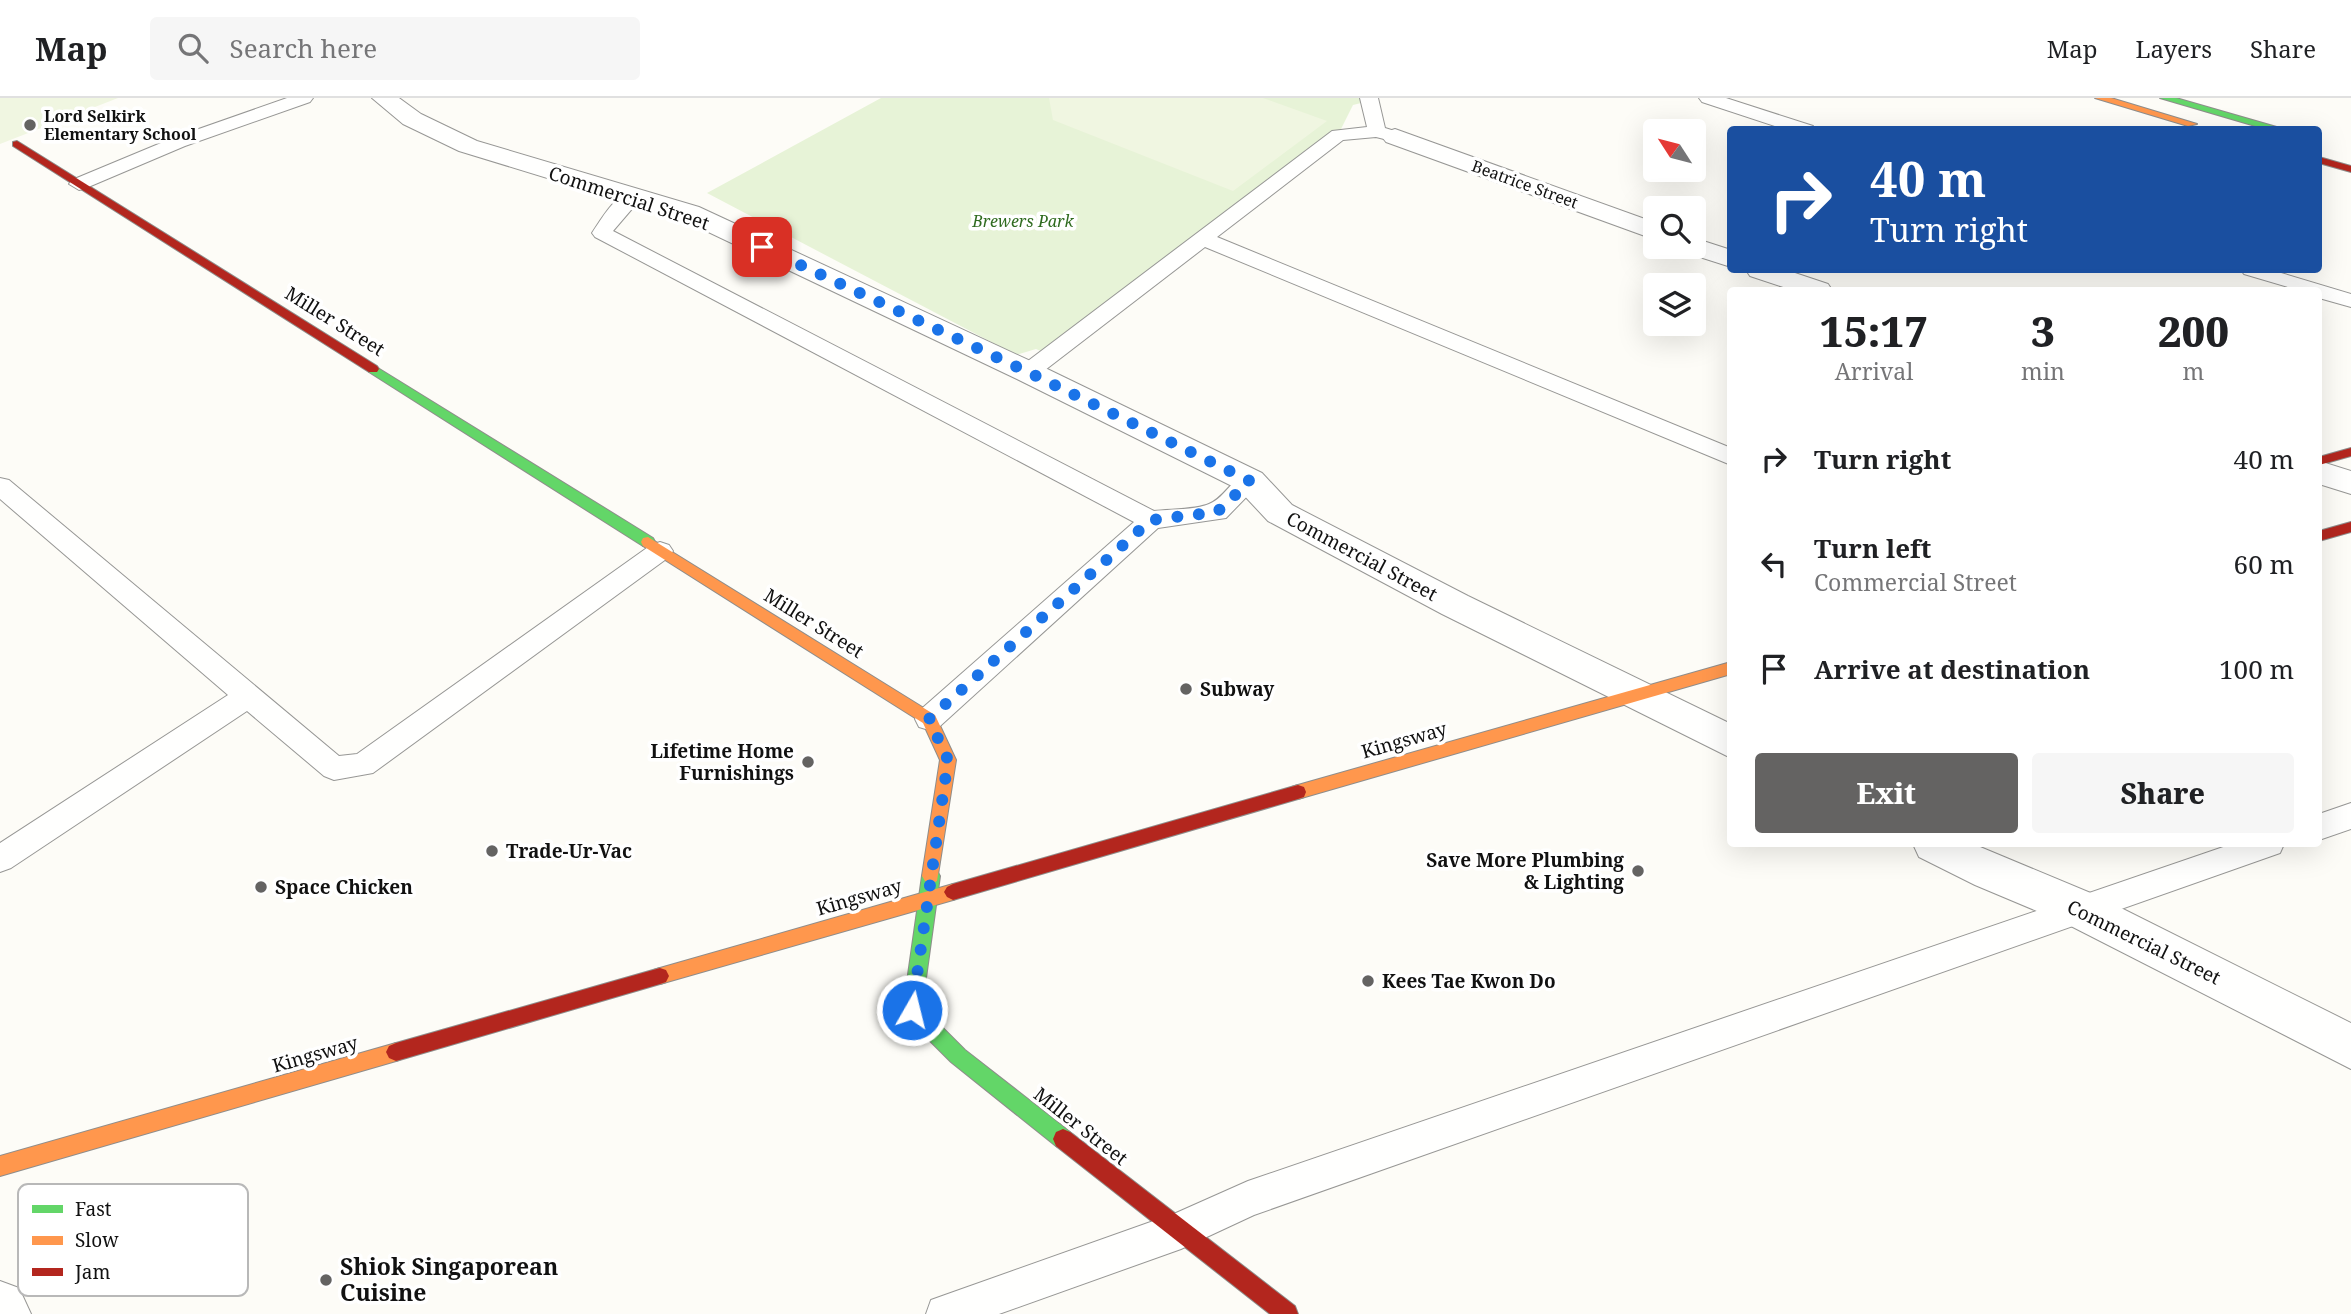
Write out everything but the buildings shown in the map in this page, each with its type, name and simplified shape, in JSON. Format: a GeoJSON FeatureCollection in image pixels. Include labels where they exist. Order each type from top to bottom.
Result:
{"type":"FeatureCollection","features":[{"type":"Feature","properties":{"kind":"street","name":"Commercial Street"},"geometry":{"type":"LineString","coordinates":[[384,98],[412,119],[468,146],[690,213],[1028,372],[1250,481],[1280,513],[1634,696],[1727,741]]}},
{"type":"Feature","properties":{"kind":"street"},"geometry":{"type":"LineString","coordinates":[[2099,98],[2196,126]]}},
{"type":"Feature","properties":{"kind":"street"},"geometry":{"type":"LineString","coordinates":[[2165,98],[2266,126]]}},
{"type":"Feature","properties":{"kind":"street","name":"Beatrice Street"},"geometry":{"type":"LineString","coordinates":[[1386,134],[1643,227]]}},
{"type":"Feature","properties":{"kind":"street","name":"Miller Street"},"geometry":{"type":"LineString","coordinates":[[17,144],[929,719],[948,760],[912,1010],[958,1056],[1287,1314]]}},
{"type":"Feature","properties":{"kind":"street"},"geometry":{"type":"LineString","coordinates":[[2322,161],[2351,169]]}},
{"type":"Feature","properties":{"kind":"street"},"geometry":{"type":"LineString","coordinates":[[1706,250],[1727,258]]}},
{"type":"Feature","properties":{"kind":"street"},"geometry":{"type":"LineString","coordinates":[[1769,273],[1809,287]]}},
{"type":"Feature","properties":{"kind":"street"},"geometry":{"type":"LineString","coordinates":[[2322,460],[2351,452]]}},
{"type":"Feature","properties":{"kind":"street"},"geometry":{"type":"LineString","coordinates":[[2322,473],[2351,483]]}},
{"type":"Feature","properties":{"kind":"street"},"geometry":{"type":"LineString","coordinates":[[2322,535],[2351,527]]}},
{"type":"Feature","properties":{"kind":"street","name":"Kingsway"},"geometry":{"type":"LineString","coordinates":[[0,1166],[1727,669]]}},
{"type":"Feature","properties":{"kind":"street","name":"Commercial Street"},"geometry":{"type":"LineString","coordinates":[[1940,847],[1990,872],[2078,908],[2351,1047]]}},
{"type":"Feature","properties":{"kind":"street"},"geometry":{"type":"LineString","coordinates":[[0,1307],[5,1314]]}},
{"type":"Feature","properties":{"kind":"lane"},"geometry":{"type":"LineString","coordinates":[[79,184],[179,142],[304,98]]}},
{"type":"Feature","properties":{"kind":"lane"},"geometry":{"type":"LineString","coordinates":[[1028,372],[1338,135],[1386,134],[1369,105],[1369,98]]}},
{"type":"Feature","properties":{"kind":"lane"},"geometry":{"type":"LineString","coordinates":[[1708,98],[1795,126]]}},
{"type":"Feature","properties":{"kind":"lane"},"geometry":{"type":"LineString","coordinates":[[633,196],[620,208],[602,233],[1151,520],[1217,512],[1250,481]]}},
{"type":"Feature","properties":{"kind":"lane"},"geometry":{"type":"LineString","coordinates":[[1201,238],[1727,455]]}},
{"type":"Feature","properties":{"kind":"lane"},"geometry":{"type":"LineString","coordinates":[[2261,273],[2305,287]]}},
{"type":"Feature","properties":{"kind":"lane"},"geometry":{"type":"LineString","coordinates":[[2322,292],[2351,301]]}},
{"type":"Feature","properties":{"kind":"lane"},"geometry":{"type":"LineString","coordinates":[[0,486],[334,768],[363,765],[660,551]]}},
{"type":"Feature","properties":{"kind":"lane"},"geometry":{"type":"LineString","coordinates":[[929,719],[1151,520]]}},
{"type":"Feature","properties":{"kind":"lane"},"geometry":{"type":"LineString","coordinates":[[0,859],[248,696]]}},
{"type":"Feature","properties":{"kind":"lane"},"geometry":{"type":"LineString","coordinates":[[2322,826],[2351,816]]}},
{"type":"Feature","properties":{"kind":"lane"},"geometry":{"type":"LineString","coordinates":[[945,1314],[1181,1230],[1248,1199],[2078,908],[2260,847]]}},
{"type":"Feature","properties":{"kind":"green space","name":"Lord Selkirk Elementary School"},"geometry":{"type":"Polygon","coordinates":[[[0,98],[118,98],[0,144],[0,98]]]}},
{"type":"Feature","properties":{"kind":"green space","name":"Brewers Park"},"geometry":{"type":"Polygon","coordinates":[[[881,98],[1369,98],[1369,101],[1353,105],[1338,135],[1050,355],[1036,349],[1016,355],[707,193],[881,98]]]}},
{"type":"Feature","properties":{"kind":"green space"},"geometry":{"type":"Polygon","coordinates":[[[1049,98],[1263,98],[1327,121],[1233,191],[1053,120],[1049,98]]]}},
{"type":"Feature","properties":{"kind":"traffic: fast"},"geometry":{"type":"LineString","coordinates":[[2165,98],[2267,126]]}},
{"type":"Feature","properties":{"kind":"traffic: fast"},"geometry":{"type":"LineString","coordinates":[[373,369],[648,542]]}},
{"type":"Feature","properties":{"kind":"traffic: fast"},"geometry":{"type":"LineString","coordinates":[[931,876],[912,1010],[958,1056],[1063,1139]]}},
{"type":"Feature","properties":{"kind":"traffic: slow"},"geometry":{"type":"LineString","coordinates":[[2100,98],[2192,124]]}},
{"type":"Feature","properties":{"kind":"traffic: slow"},"geometry":{"type":"LineString","coordinates":[[648,542],[929,719],[948,760],[931,876]]}},
{"type":"Feature","properties":{"kind":"traffic: slow"},"geometry":{"type":"LineString","coordinates":[[1298,792],[1727,669]]}},
{"type":"Feature","properties":{"kind":"traffic: slow"},"geometry":{"type":"LineString","coordinates":[[660,976],[953,892]]}},
{"type":"Feature","properties":{"kind":"traffic: slow"},"geometry":{"type":"LineString","coordinates":[[0,1166],[396,1052]]}},
{"type":"Feature","properties":{"kind":"traffic: jam"},"geometry":{"type":"LineString","coordinates":[[17,144],[373,369]]}},
{"type":"Feature","properties":{"kind":"traffic: jam"},"geometry":{"type":"LineString","coordinates":[[2322,161],[2351,169]]}},
{"type":"Feature","properties":{"kind":"traffic: jam"},"geometry":{"type":"LineString","coordinates":[[2322,460],[2351,452]]}},
{"type":"Feature","properties":{"kind":"traffic: jam"},"geometry":{"type":"LineString","coordinates":[[2322,535],[2351,527]]}},
{"type":"Feature","properties":{"kind":"traffic: jam"},"geometry":{"type":"LineString","coordinates":[[953,892],[1298,792]]}},
{"type":"Feature","properties":{"kind":"traffic: jam"},"geometry":{"type":"LineString","coordinates":[[396,1052],[660,976]]}},
{"type":"Feature","properties":{"kind":"traffic: jam"},"geometry":{"type":"LineString","coordinates":[[1063,1139],[1287,1314]]}},
{"type":"Feature","properties":{"kind":"place","name":"Lord Selkirk Elementary School"},"geometry":{"type":"Point","coordinates":[30,125]}},
{"type":"Feature","properties":{"kind":"place","name":"Subway"},"geometry":{"type":"Point","coordinates":[1186,689]}},
{"type":"Feature","properties":{"kind":"place","name":"Lifetime Home Furnishings"},"geometry":{"type":"Point","coordinates":[808,762]}},
{"type":"Feature","properties":{"kind":"place","name":"Trade-Ur-Vac"},"geometry":{"type":"Point","coordinates":[492,851]}},
{"type":"Feature","properties":{"kind":"place","name":"Save More Plumbing & Lighting"},"geometry":{"type":"Point","coordinates":[1638,871]}},
{"type":"Feature","properties":{"kind":"place","name":"Space Chicken"},"geometry":{"type":"Point","coordinates":[261,887]}},
{"type":"Feature","properties":{"kind":"place","name":"Kees Tae Kwon Do"},"geometry":{"type":"Point","coordinates":[1368,981]}},
{"type":"Feature","properties":{"kind":"place","name":"Shiok Singaporean Cuisine"},"geometry":{"type":"Point","coordinates":[326,1280]}},
{"type":"Feature","properties":{"kind":"route"},"geometry":{"type":"LineString","coordinates":[[762,247],[1028,372],[1250,481],[1217,512],[1151,520],[929,719],[948,760],[912,1010]]}}]}
